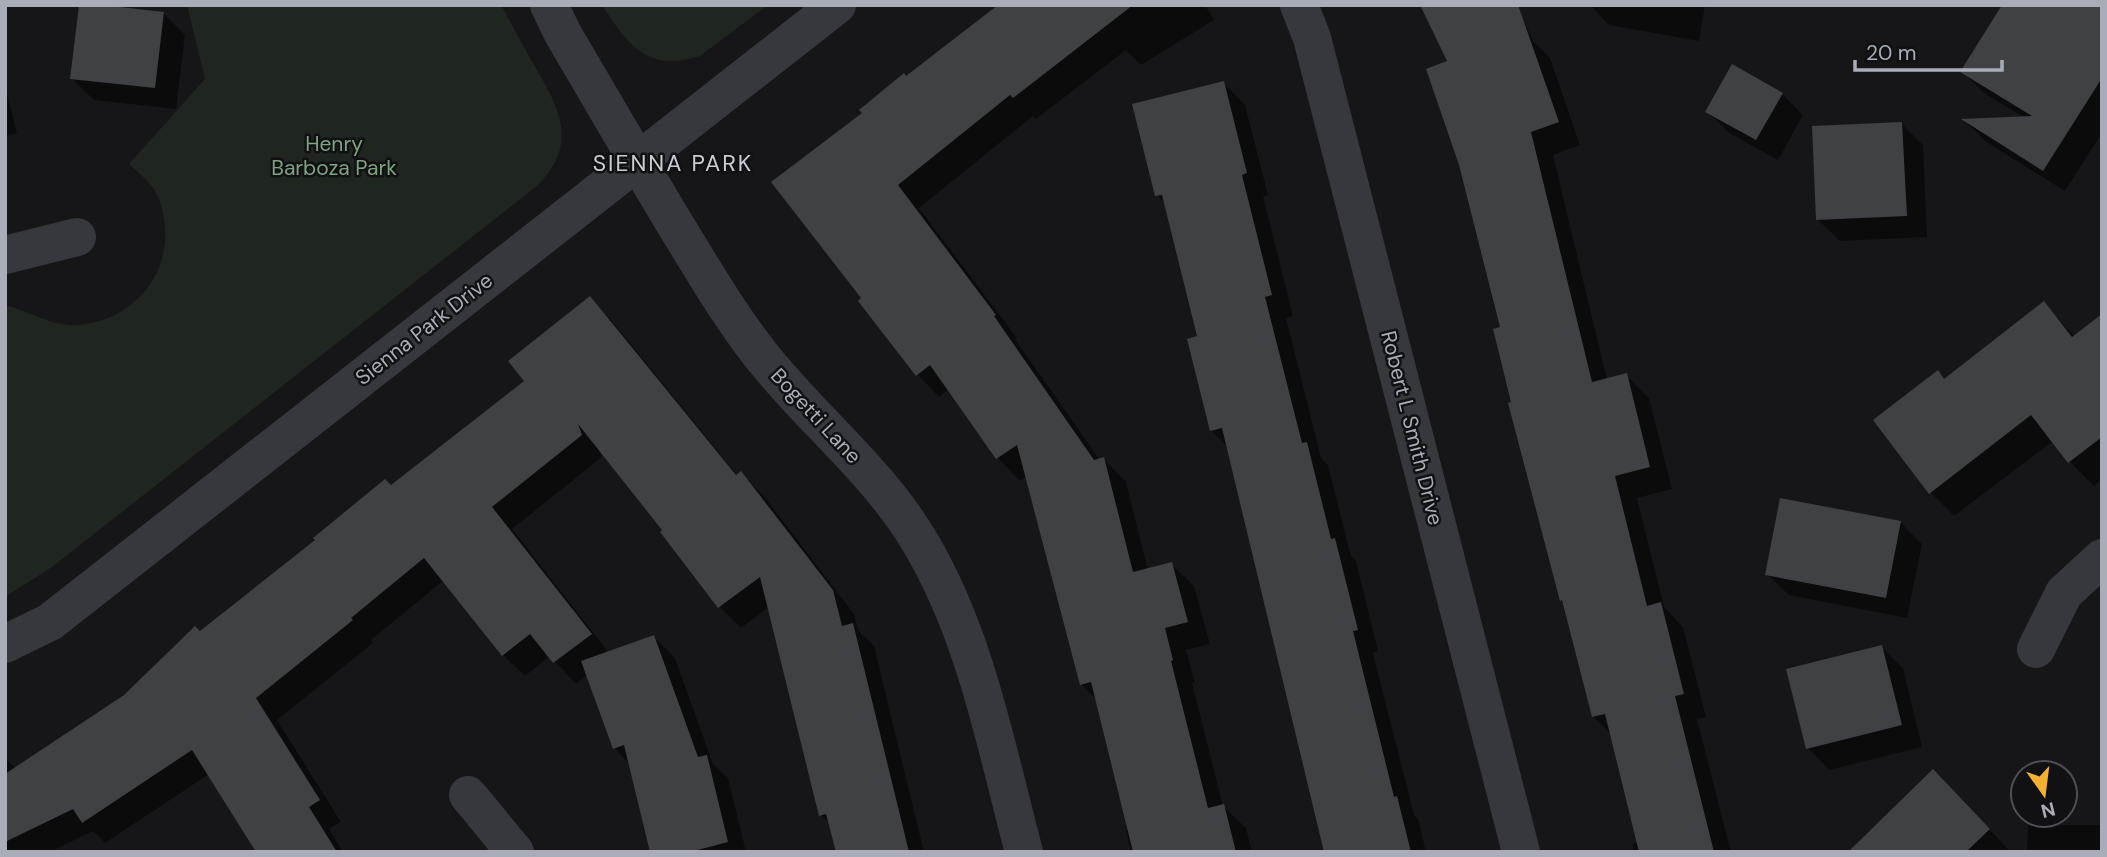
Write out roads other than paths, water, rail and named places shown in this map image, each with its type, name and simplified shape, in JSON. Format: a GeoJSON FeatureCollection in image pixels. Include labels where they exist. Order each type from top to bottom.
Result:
{"type":"FeatureCollection","features":[{"type":"Feature","properties":{"kind":"street","name":"Bogetti Lane"},"geometry":{"type":"LineString","coordinates":[[549,5],[563,34],[719,297],[760,354],[869,473],[920,541],[952,605],[976,672],[1024,852]]}},
{"type":"Feature","properties":{"kind":"street","name":"Sienna Park Drive"},"geometry":{"type":"LineString","coordinates":[[5,644],[50,622],[837,5]]}},
{"type":"Feature","properties":{"kind":"street","name":"Robert L Smith Drive"},"geometry":{"type":"LineString","coordinates":[[1299,5],[1312,38],[1521,852]]}},
{"type":"Feature","properties":{"kind":"street"},"geometry":{"type":"LineString","coordinates":[[5,255],[77,237]]}},
{"type":"Feature","properties":{"kind":"street"},"geometry":{"type":"LineString","coordinates":[[2035,649],[2064,593],[2102,558]]}},
{"type":"Feature","properties":{"kind":"street"},"geometry":{"type":"LineString","coordinates":[[468,795],[515,852]]}},
{"type":"Feature","properties":{"kind":"district","name":"SIENNA PARK"},"geometry":{"type":"Point","coordinates":[673,163]}},
{"type":"Feature","properties":{"kind":"park label","name":"Henry Barboza Park"},"geometry":{"type":"Point","coordinates":[334,156]}}]}
